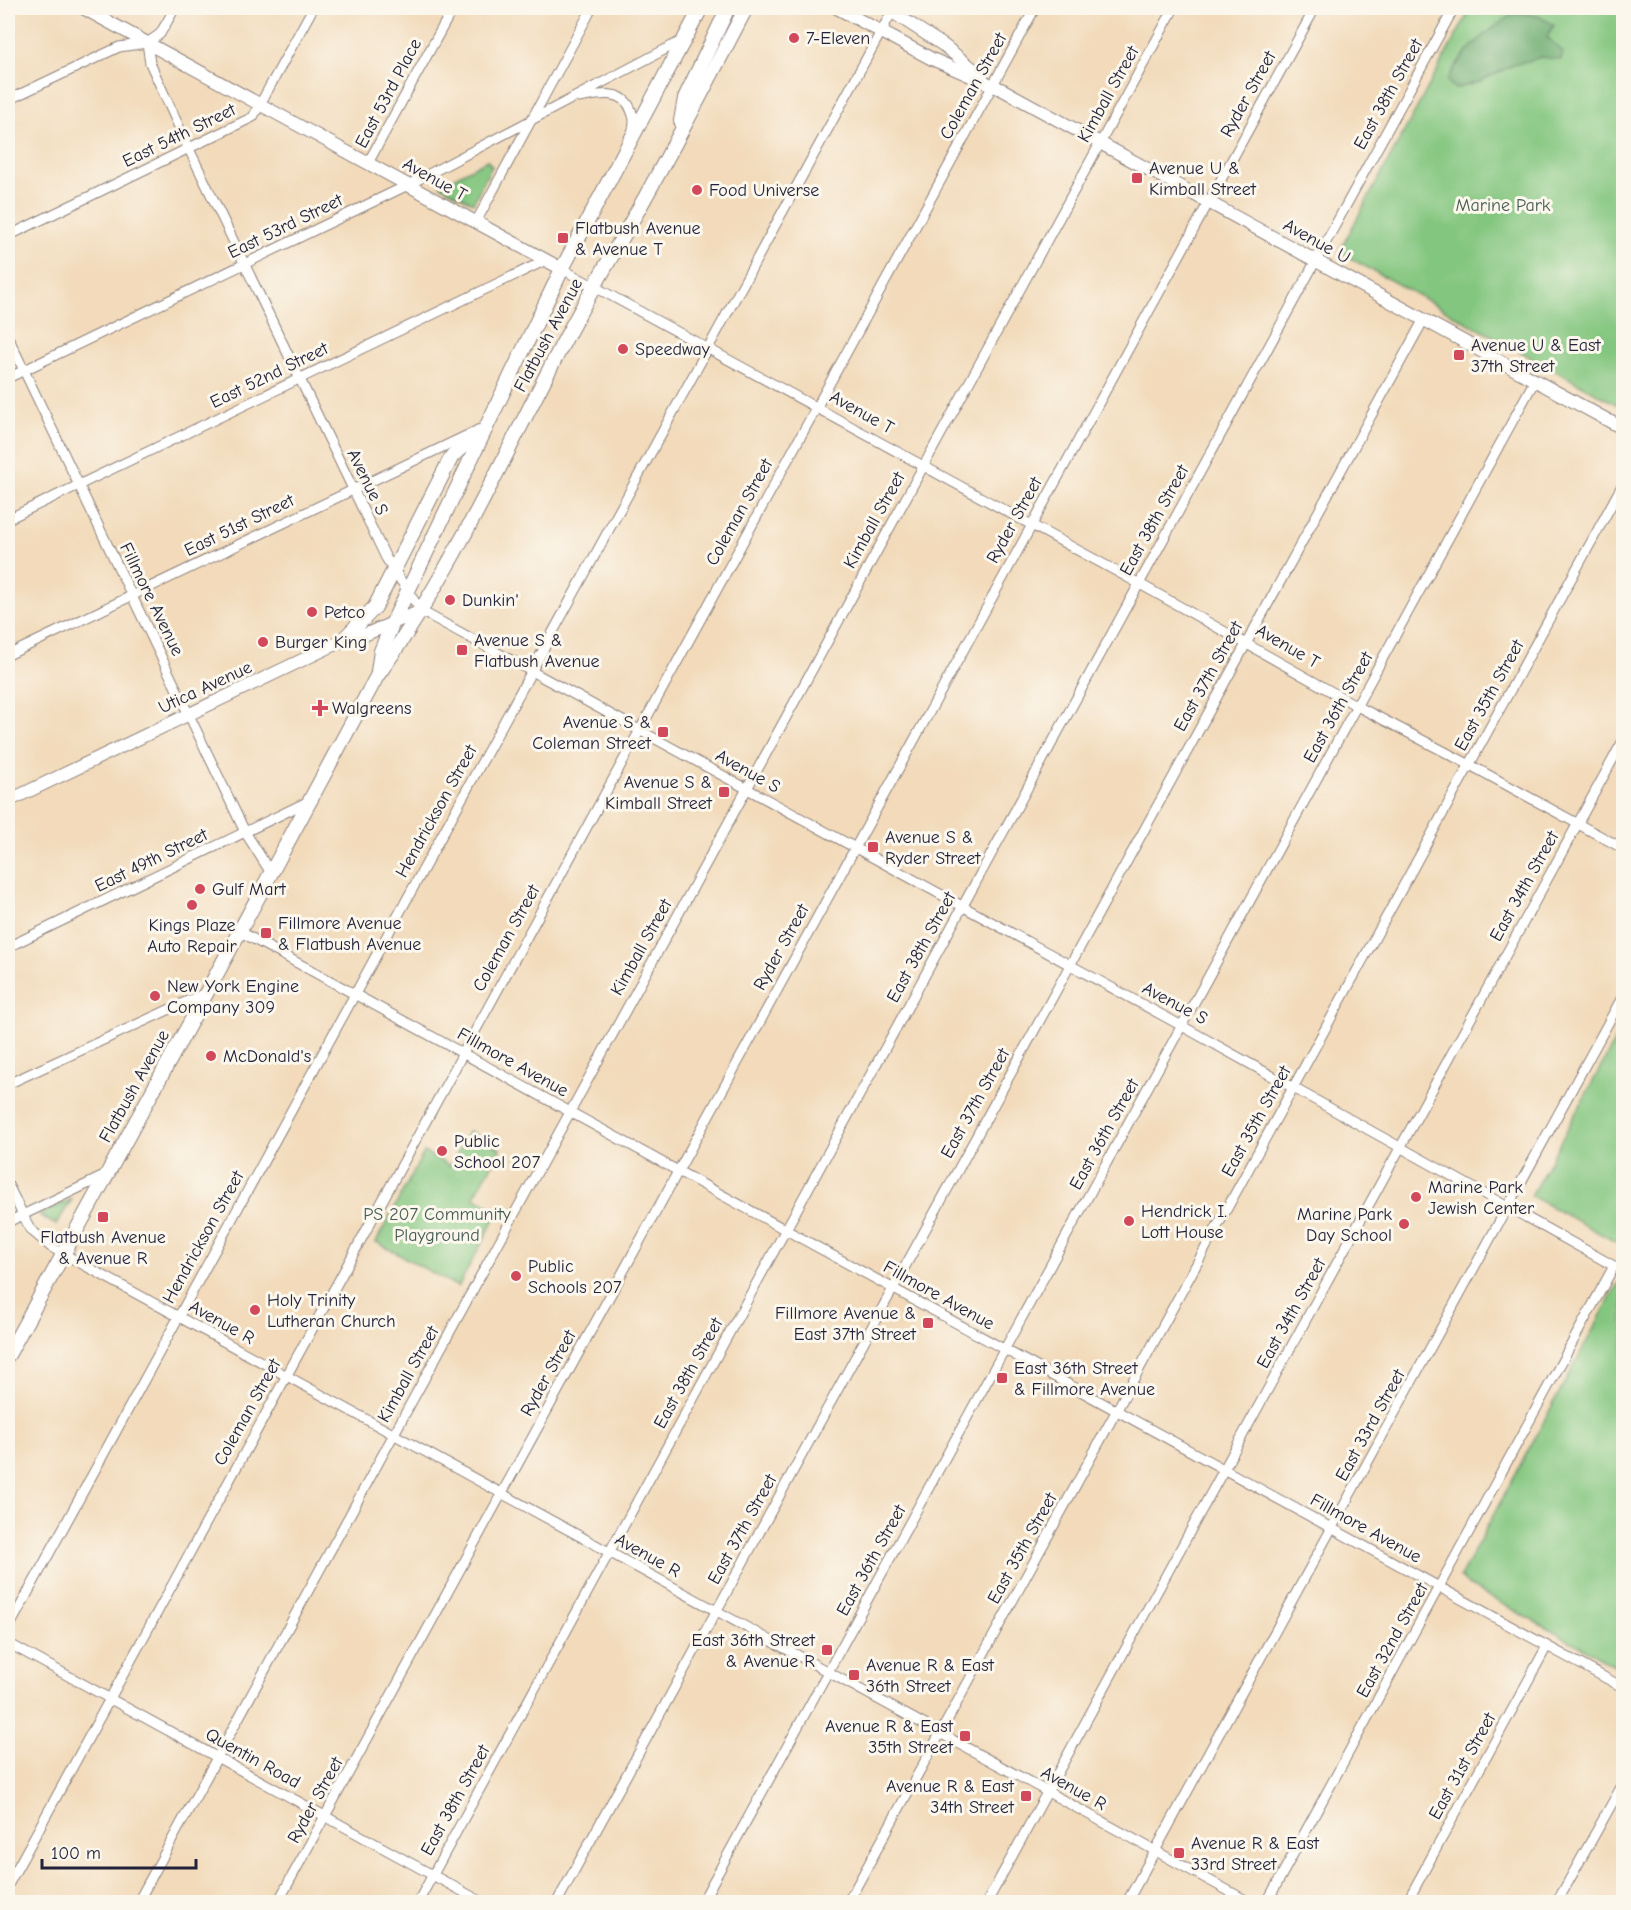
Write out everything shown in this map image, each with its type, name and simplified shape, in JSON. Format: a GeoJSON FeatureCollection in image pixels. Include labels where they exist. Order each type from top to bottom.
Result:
{"type":"FeatureCollection","features":[{"type":"Feature","properties":{"kind":"main road","name":"Avenue T"},"geometry":{"type":"LineString","coordinates":[[83,8],[562,269]]}},
{"type":"Feature","properties":{"kind":"main road","name":"Flatbush Avenue"},"geometry":{"type":"LineString","coordinates":[[377,676],[381,651],[393,622],[485,427],[562,269],[701,8]]}},
{"type":"Feature","properties":{"kind":"main road"},"geometry":{"type":"LineString","coordinates":[[678,135],[685,98],[728,8]]}},
{"type":"Feature","properties":{"kind":"main road","name":"Flatbush Avenue"},"geometry":{"type":"LineString","coordinates":[[8,1355],[377,676],[403,642],[507,456],[556,356],[746,8]]}},
{"type":"Feature","properties":{"kind":"main road","name":"Avenue U"},"geometry":{"type":"LineString","coordinates":[[837,8],[932,59],[993,84],[1623,429]]}},
{"type":"Feature","properties":{"kind":"main road","name":"Avenue U"},"geometry":{"type":"LineString","coordinates":[[891,8],[945,45],[993,84]]}},
{"type":"Feature","properties":{"kind":"main road"},"geometry":{"type":"LineString","coordinates":[[342,641],[375,607],[452,456],[485,427]]}},
{"type":"Feature","properties":{"kind":"main road","name":"Utica Avenue"},"geometry":{"type":"LineString","coordinates":[[8,801],[342,641],[357,638],[421,611]]}},
{"type":"Feature","properties":{"kind":"street"},"geometry":{"type":"LineString","coordinates":[[8,100],[119,47],[147,43],[160,34],[175,8]]}},
{"type":"Feature","properties":{"kind":"street","name":"East 54th Street"},"geometry":{"type":"LineString","coordinates":[[8,237],[253,117],[313,8]]}},
{"type":"Feature","properties":{"kind":"street","name":"East 53rd Place"},"geometry":{"type":"LineString","coordinates":[[368,163],[453,8]]}},
{"type":"Feature","properties":{"kind":"street"},"geometry":{"type":"LineString","coordinates":[[476,222],[592,8]]}},
{"type":"Feature","properties":{"kind":"street","name":"Hendrickson Street"},"geometry":{"type":"LineString","coordinates":[[8,1629],[708,348],[891,8]]}},
{"type":"Feature","properties":{"kind":"street","name":"Coleman Street"},"geometry":{"type":"LineString","coordinates":[[8,1886],[1035,8]]}},
{"type":"Feature","properties":{"kind":"street","name":"Kimball Street"},"geometry":{"type":"LineString","coordinates":[[138,1902],[1174,8]]}},
{"type":"Feature","properties":{"kind":"street","name":"Ryder Street"},"geometry":{"type":"LineString","coordinates":[[278,1902],[1314,8]]}},
{"type":"Feature","properties":{"kind":"street","name":"East 38th Street"},"geometry":{"type":"LineString","coordinates":[[418,1902],[1454,8]]}},
{"type":"Feature","properties":{"kind":"street","name":"East 53rd Street"},"geometry":{"type":"LineString","coordinates":[[8,378],[408,185],[683,40]]}},
{"type":"Feature","properties":{"kind":"street","name":"Avenue S"},"geometry":{"type":"LineString","coordinates":[[147,43],[150,63],[189,149],[352,489],[394,571],[421,611],[1182,1026],[1614,1266]]}},
{"type":"Feature","properties":{"kind":"street","name":"East 53rd Street"},"geometry":{"type":"LineString","coordinates":[[574,98],[605,94],[619,95],[628,102],[635,121],[630,142]]}},
{"type":"Feature","properties":{"kind":"street","name":"East 52nd Street"},"geometry":{"type":"LineString","coordinates":[[8,519],[544,261]]}},
{"type":"Feature","properties":{"kind":"street","name":"Avenue T"},"geometry":{"type":"LineString","coordinates":[[562,269],[593,288],[708,348],[1246,642],[1357,706],[1623,849]]}},
{"type":"Feature","properties":{"kind":"street","name":"East 37th Street"},"geometry":{"type":"LineString","coordinates":[[557,1902],[1424,319]]}},
{"type":"Feature","properties":{"kind":"street","name":"Fillmore Avenue"},"geometry":{"type":"LineString","coordinates":[[8,337],[246,832],[271,873]]}},
{"type":"Feature","properties":{"kind":"street","name":"East 36th Street"},"geometry":{"type":"LineString","coordinates":[[702,1902],[1535,380]]}},
{"type":"Feature","properties":{"kind":"street","name":"East 51st Street"},"geometry":{"type":"LineString","coordinates":[[8,655],[485,427]]}},
{"type":"Feature","properties":{"kind":"street","name":"East 35th Street"},"geometry":{"type":"LineString","coordinates":[[848,1902],[1623,482]]}},
{"type":"Feature","properties":{"kind":"street","name":"East 34th Street"},"geometry":{"type":"LineString","coordinates":[[987,1902],[1623,739]]}},
{"type":"Feature","properties":{"kind":"street","name":"East 49th Street"},"geometry":{"type":"LineString","coordinates":[[8,947],[309,801]]}},
{"type":"Feature","properties":{"kind":"street","name":"Fillmore Avenue"},"geometry":{"type":"LineString","coordinates":[[239,932],[1623,1688]]}},
{"type":"Feature","properties":{"kind":"street"},"geometry":{"type":"LineString","coordinates":[[8,1084],[207,992]]}},
{"type":"Feature","properties":{"kind":"street","name":"East 33rd Street"},"geometry":{"type":"LineString","coordinates":[[1127,1902],[1623,994]]}},
{"type":"Feature","properties":{"kind":"street"},"geometry":{"type":"LineString","coordinates":[[8,1222],[106,1175]]}},
{"type":"Feature","properties":{"kind":"street","name":"Avenue R"},"geometry":{"type":"LineString","coordinates":[[8,1185],[22,1215],[39,1239],[63,1253],[828,1674],[1249,1902]]}},
{"type":"Feature","properties":{"kind":"street","name":"East 32nd Street"},"geometry":{"type":"LineString","coordinates":[[1267,1902],[1614,1266]]}},
{"type":"Feature","properties":{"kind":"street","name":"Quentin Road"},"geometry":{"type":"LineString","coordinates":[[8,1643],[482,1902]]}},
{"type":"Feature","properties":{"kind":"street","name":"East 31st Street"},"geometry":{"type":"LineString","coordinates":[[1407,1902],[1547,1646]]}},
{"type":"Feature","properties":{"kind":"street"},"geometry":{"type":"LineString","coordinates":[[1557,1902],[1623,1782]]}},
{"type":"Feature","properties":{"kind":"green space","name":"Marine Park"},"geometry":{"type":"Polygon","coordinates":[[[1471,8],[1623,8],[1623,408],[1339,252],[1471,8]]]}},
{"type":"Feature","properties":{"kind":"green space"},"geometry":{"type":"Polygon","coordinates":[[[1515,12],[1538,16],[1554,25],[1547,37],[1563,52],[1561,60],[1542,57],[1513,65],[1479,82],[1455,89],[1447,81],[1460,60],[1485,34],[1515,12]]]}},
{"type":"Feature","properties":{"kind":"green space"},"geometry":{"type":"Polygon","coordinates":[[[487,160],[492,166],[473,203],[440,185],[487,160]]]}},
{"type":"Feature","properties":{"kind":"green space"},"geometry":{"type":"Polygon","coordinates":[[[1623,1026],[1623,1246],[1531,1196],[1623,1026]]]}},
{"type":"Feature","properties":{"kind":"green space","name":"PS 207 Community Playground"},"geometry":{"type":"Polygon","coordinates":[[[469,1131],[501,1149],[474,1197],[499,1211],[458,1287],[376,1242],[424,1152],[450,1166],[469,1131]]]}},
{"type":"Feature","properties":{"kind":"green space"},"geometry":{"type":"Polygon","coordinates":[[[72,1199],[56,1225],[39,1215],[72,1199]]]}},
{"type":"Feature","properties":{"kind":"green space"},"geometry":{"type":"Polygon","coordinates":[[[1623,1274],[1624,1670],[1468,1585],[1460,1577],[1623,1274]]]}},
{"type":"Feature","properties":{"kind":"place","name":"7-Eleven"},"geometry":{"type":"Point","coordinates":[794,38]}},
{"type":"Feature","properties":{"kind":"place","name":"Avenue U & Kimball Street"},"geometry":{"type":"Point","coordinates":[1137,178]}},
{"type":"Feature","properties":{"kind":"place","name":"Food Universe"},"geometry":{"type":"Point","coordinates":[697,190]}},
{"type":"Feature","properties":{"kind":"place","name":"Flatbush Avenue & Avenue T"},"geometry":{"type":"Point","coordinates":[563,238]}},
{"type":"Feature","properties":{"kind":"place","name":"Speedway"},"geometry":{"type":"Point","coordinates":[623,349]}},
{"type":"Feature","properties":{"kind":"place","name":"Avenue U & East 37th Street"},"geometry":{"type":"Point","coordinates":[1459,355]}},
{"type":"Feature","properties":{"kind":"place","name":"Dunkin'"},"geometry":{"type":"Point","coordinates":[450,600]}},
{"type":"Feature","properties":{"kind":"place","name":"Petco"},"geometry":{"type":"Point","coordinates":[312,612]}},
{"type":"Feature","properties":{"kind":"place","name":"Burger King"},"geometry":{"type":"Point","coordinates":[263,642]}},
{"type":"Feature","properties":{"kind":"place","name":"Avenue S & Flatbush Avenue"},"geometry":{"type":"Point","coordinates":[462,650]}},
{"type":"Feature","properties":{"kind":"place","name":"Walgreens"},"geometry":{"type":"Point","coordinates":[320,708]}},
{"type":"Feature","properties":{"kind":"place","name":"Avenue S & Coleman Street"},"geometry":{"type":"Point","coordinates":[663,732]}},
{"type":"Feature","properties":{"kind":"place","name":"Avenue S & Kimball Street"},"geometry":{"type":"Point","coordinates":[724,792]}},
{"type":"Feature","properties":{"kind":"place","name":"Avenue S & Ryder Street"},"geometry":{"type":"Point","coordinates":[873,847]}},
{"type":"Feature","properties":{"kind":"place","name":"Gulf Mart"},"geometry":{"type":"Point","coordinates":[200,889]}},
{"type":"Feature","properties":{"kind":"place","name":"Kings Plaze Auto Repair"},"geometry":{"type":"Point","coordinates":[192,905]}},
{"type":"Feature","properties":{"kind":"place","name":"Fillmore Avenue & Flatbush Avenue"},"geometry":{"type":"Point","coordinates":[266,933]}},
{"type":"Feature","properties":{"kind":"place","name":"New York Engine Company 309"},"geometry":{"type":"Point","coordinates":[155,996]}},
{"type":"Feature","properties":{"kind":"place","name":"McDonald's"},"geometry":{"type":"Point","coordinates":[211,1056]}},
{"type":"Feature","properties":{"kind":"place","name":"Public School 207"},"geometry":{"type":"Point","coordinates":[442,1151]}},
{"type":"Feature","properties":{"kind":"place","name":"Marine Park Jewish Center"},"geometry":{"type":"Point","coordinates":[1416,1197]}},
{"type":"Feature","properties":{"kind":"place","name":"Flatbush Avenue & Avenue R"},"geometry":{"type":"Point","coordinates":[103,1217]}},
{"type":"Feature","properties":{"kind":"place","name":"Hendrick I. Lott House"},"geometry":{"type":"Point","coordinates":[1129,1221]}},
{"type":"Feature","properties":{"kind":"place","name":"Marine Park Day School"},"geometry":{"type":"Point","coordinates":[1404,1224]}},
{"type":"Feature","properties":{"kind":"place","name":"Public Schools 207"},"geometry":{"type":"Point","coordinates":[516,1276]}},
{"type":"Feature","properties":{"kind":"place","name":"Holy Trinity Lutheran Church"},"geometry":{"type":"Point","coordinates":[255,1310]}},
{"type":"Feature","properties":{"kind":"place","name":"Fillmore Avenue & East 37th Street"},"geometry":{"type":"Point","coordinates":[928,1323]}},
{"type":"Feature","properties":{"kind":"place","name":"East 36th Street & Fillmore Avenue"},"geometry":{"type":"Point","coordinates":[1002,1378]}},
{"type":"Feature","properties":{"kind":"place","name":"East 36th Street & Avenue R"},"geometry":{"type":"Point","coordinates":[827,1650]}},
{"type":"Feature","properties":{"kind":"place","name":"Avenue R & East 36th Street"},"geometry":{"type":"Point","coordinates":[854,1675]}},
{"type":"Feature","properties":{"kind":"place","name":"Avenue R & East 35th Street"},"geometry":{"type":"Point","coordinates":[965,1736]}},
{"type":"Feature","properties":{"kind":"place","name":"Avenue R & East 34th Street"},"geometry":{"type":"Point","coordinates":[1026,1796]}},
{"type":"Feature","properties":{"kind":"place","name":"Avenue R & East 33rd Street"},"geometry":{"type":"Point","coordinates":[1179,1853]}}]}
